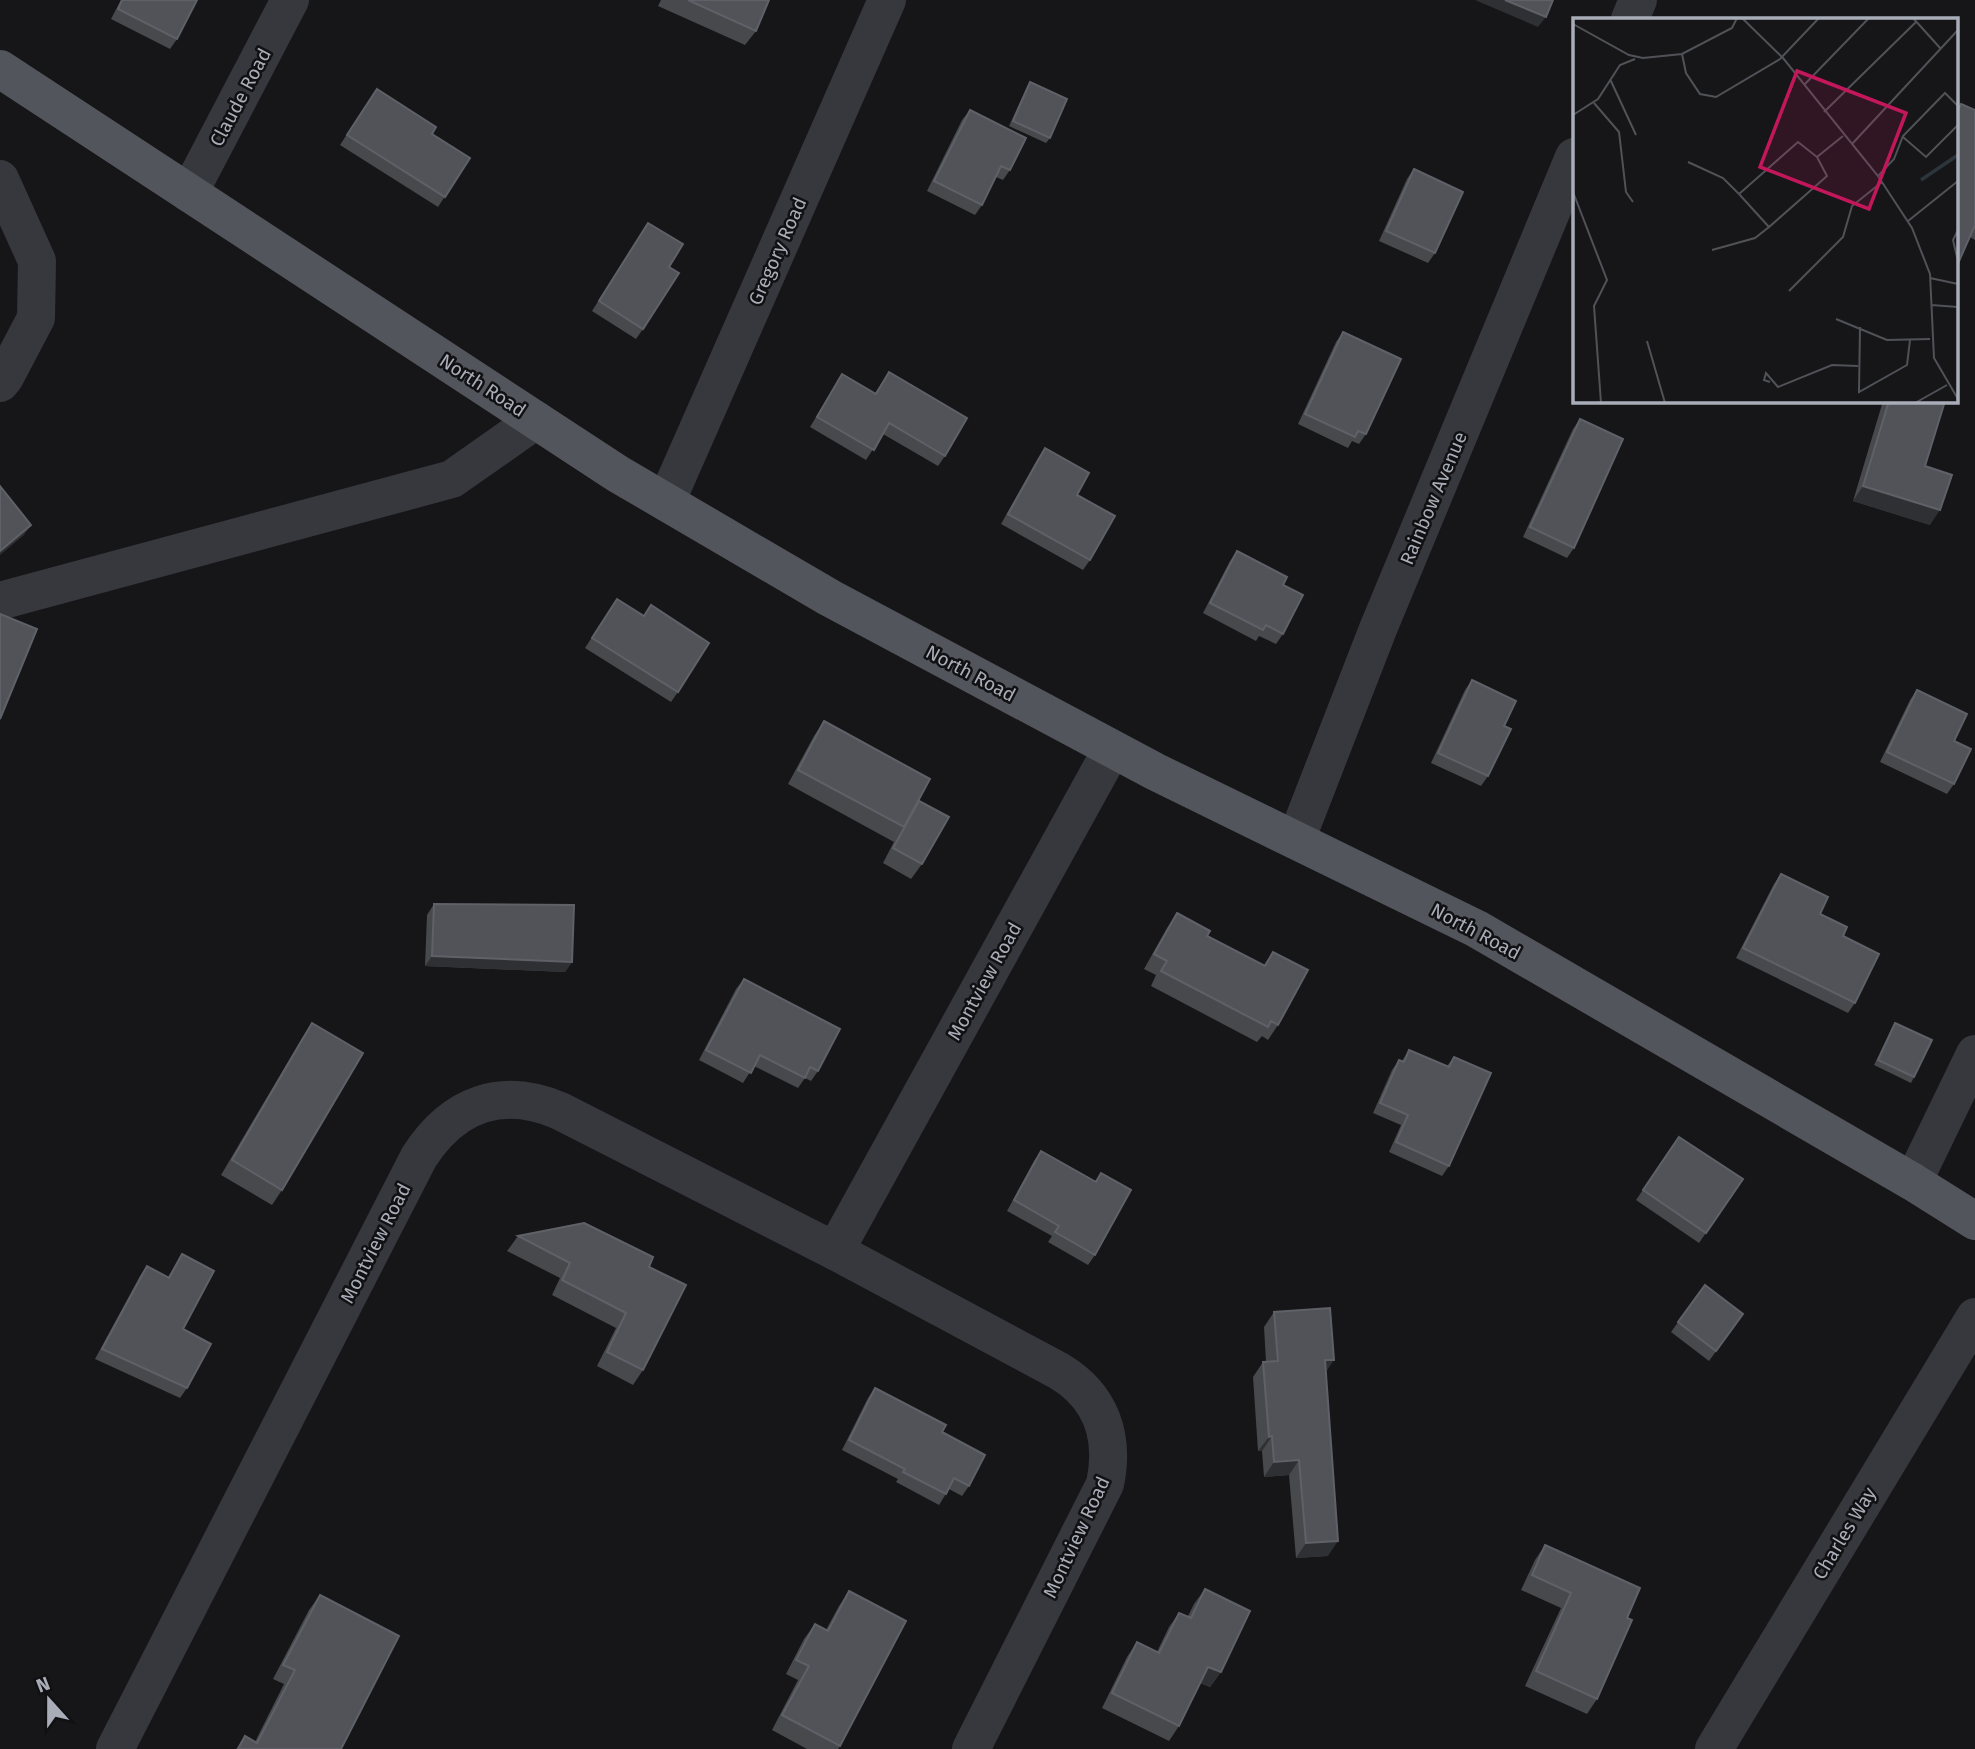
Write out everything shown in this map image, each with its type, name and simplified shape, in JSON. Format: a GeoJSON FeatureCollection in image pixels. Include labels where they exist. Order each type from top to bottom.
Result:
{"type":"FeatureCollection","features":[{"type":"Feature","properties":{"kind":"main road","name":"North Road"},"geometry":{"type":"LineString","coordinates":[[0,69],[536,420],[666,502],[830,598],[1112,748],[1477,929],[1913,1182],[1975,1221]]}},
{"type":"Feature","properties":{"kind":"street","name":"Claude Road"},"geometry":{"type":"LineString","coordinates":[[189,193],[290,0]]}},
{"type":"Feature","properties":{"kind":"street","name":"Gregory Road"},"geometry":{"type":"LineString","coordinates":[[666,502],[887,0]]}},
{"type":"Feature","properties":{"kind":"street"},"geometry":{"type":"LineString","coordinates":[[1630,18],[1638,0]]}},
{"type":"Feature","properties":{"kind":"street","name":"Rainbow Avenue"},"geometry":{"type":"LineString","coordinates":[[1296,840],[1378,629],[1573,159]]}},
{"type":"Feature","properties":{"kind":"street"},"geometry":{"type":"LineString","coordinates":[[0,179],[37,261],[36,318],[0,383]]}},
{"type":"Feature","properties":{"kind":"street"},"geometry":{"type":"LineString","coordinates":[[0,601],[452,479],[536,420]]}},
{"type":"Feature","properties":{"kind":"street","name":"Montview Road"},"geometry":{"type":"LineString","coordinates":[[835,1251],[1112,748]]}},
{"type":"Feature","properties":{"kind":"street"},"geometry":{"type":"LineString","coordinates":[[1913,1182],[1975,1054]]}},
{"type":"Feature","properties":{"kind":"street","name":"Montview Road"},"geometry":{"type":"LineString","coordinates":[[115,1749],[419,1157],[441,1127],[456,1116],[472,1108],[508,1099],[544,1104],[835,1251],[1072,1379],[1092,1400],[1105,1426],[1109,1455],[1105,1484],[971,1749]]}},
{"type":"Feature","properties":{"kind":"street","name":"Charles Way"},"geometry":{"type":"LineString","coordinates":[[1714,1749],[1975,1317]]}},
{"type":"Feature","properties":{"kind":"building"},"geometry":{"type":"Polygon","coordinates":[[[122,0],[197,0],[177,39],[118,9],[122,0]]]}},
{"type":"Feature","properties":{"kind":"building"},"geometry":{"type":"Polygon","coordinates":[[[688,0],[769,0],[756,31],[688,0]]]}},
{"type":"Feature","properties":{"kind":"building"},"geometry":{"type":"Polygon","coordinates":[[[1505,0],[1553,0],[1546,17],[1505,0]]]}},
{"type":"Feature","properties":{"kind":"building"},"geometry":{"type":"Polygon","coordinates":[[[1030,82],[1067,99],[1050,138],[1013,121],[1030,82]]]}},
{"type":"Feature","properties":{"kind":"building"},"geometry":{"type":"Polygon","coordinates":[[[377,89],[436,127],[432,134],[470,158],[445,197],[347,135],[377,89]]]}},
{"type":"Feature","properties":{"kind":"building"},"geometry":{"type":"Polygon","coordinates":[[[1961,104],[1975,110],[1975,225],[1958,263],[1958,111],[1961,104]]]}},
{"type":"Feature","properties":{"kind":"building"},"geometry":{"type":"Polygon","coordinates":[[[970,110],[1026,138],[1010,170],[1001,166],[982,205],[934,181],[970,110]]]}},
{"type":"Feature","properties":{"kind":"building"},"geometry":{"type":"Polygon","coordinates":[[[1414,169],[1463,192],[1435,253],[1386,231],[1414,169]]]}},
{"type":"Feature","properties":{"kind":"building"},"geometry":{"type":"Polygon","coordinates":[[[648,223],[683,244],[669,267],[679,273],[643,329],[599,301],[648,223]]]}},
{"type":"Feature","properties":{"kind":"building"},"geometry":{"type":"Polygon","coordinates":[[[1343,332],[1401,359],[1366,434],[1358,431],[1355,437],[1305,414],[1343,332]]]}},
{"type":"Feature","properties":{"kind":"building"},"geometry":{"type":"Polygon","coordinates":[[[889,372],[967,418],[945,456],[889,423],[874,450],[817,417],[842,374],[876,394],[889,372]]]}},
{"type":"Feature","properties":{"kind":"building"},"geometry":{"type":"Polygon","coordinates":[[[1889,402],[1945,402],[1925,466],[1952,475],[1940,510],[1863,486],[1889,402]]]}},
{"type":"Feature","properties":{"kind":"building"},"geometry":{"type":"Polygon","coordinates":[[[1580,419],[1623,439],[1574,548],[1530,527],[1580,419]]]}},
{"type":"Feature","properties":{"kind":"building"},"geometry":{"type":"Polygon","coordinates":[[[1045,448],[1089,473],[1077,495],[1115,516],[1090,560],[1008,514],[1045,448]]]}},
{"type":"Feature","properties":{"kind":"building"},"geometry":{"type":"Polygon","coordinates":[[[0,486],[31,525],[0,551],[0,486]]]}},
{"type":"Feature","properties":{"kind":"building"},"geometry":{"type":"Polygon","coordinates":[[[1237,551],[1287,577],[1283,585],[1303,595],[1283,634],[1266,625],[1263,630],[1210,603],[1237,551]]]}},
{"type":"Feature","properties":{"kind":"building"},"geometry":{"type":"Polygon","coordinates":[[[617,599],[644,616],[651,605],[709,643],[678,692],[592,638],[617,599]]]}},
{"type":"Feature","properties":{"kind":"building"},"geometry":{"type":"Polygon","coordinates":[[[0,614],[37,629],[0,719],[0,614]]]}},
{"type":"Feature","properties":{"kind":"building"},"geometry":{"type":"Polygon","coordinates":[[[1472,680],[1516,701],[1504,726],[1511,729],[1488,776],[1438,753],[1472,680]]]}},
{"type":"Feature","properties":{"kind":"building"},"geometry":{"type":"Polygon","coordinates":[[[1917,690],[1967,714],[1954,741],[1971,749],[1954,784],[1887,752],[1917,690]]]}},
{"type":"Feature","properties":{"kind":"building"},"geometry":{"type":"Polygon","coordinates":[[[824,721],[930,779],[904,827],[798,770],[824,721]]]}},
{"type":"Feature","properties":{"kind":"building"},"geometry":{"type":"Polygon","coordinates":[[[919,801],[949,817],[922,864],[893,848],[919,801]]]}},
{"type":"Feature","properties":{"kind":"building"},"geometry":{"type":"Polygon","coordinates":[[[1781,874],[1828,897],[1820,914],[1847,927],[1843,936],[1879,954],[1855,1003],[1743,948],[1781,874]]]}},
{"type":"Feature","properties":{"kind":"building"},"geometry":{"type":"Polygon","coordinates":[[[434,904],[574,905],[572,962],[432,956],[434,904]]]}},
{"type":"Feature","properties":{"kind":"building"},"geometry":{"type":"Polygon","coordinates":[[[1177,913],[1210,931],[1207,936],[1265,966],[1273,952],[1308,970],[1278,1025],[1271,1021],[1268,1027],[1161,971],[1167,961],[1154,954],[1177,913]]]}},
{"type":"Feature","properties":{"kind":"building"},"geometry":{"type":"Polygon","coordinates":[[[744,979],[840,1029],[818,1071],[810,1067],[805,1078],[760,1055],[751,1073],[706,1050],[744,979]]]}},
{"type":"Feature","properties":{"kind":"building"},"geometry":{"type":"Polygon","coordinates":[[[312,1023],[363,1053],[282,1190],[232,1160],[312,1023]]]}},
{"type":"Feature","properties":{"kind":"building"},"geometry":{"type":"Polygon","coordinates":[[[1895,1023],[1932,1040],[1914,1077],[1878,1060],[1895,1023]]]}},
{"type":"Feature","properties":{"kind":"building"},"geometry":{"type":"Polygon","coordinates":[[[1409,1050],[1449,1067],[1454,1057],[1491,1073],[1449,1166],[1396,1142],[1408,1115],[1380,1103],[1399,1060],[1404,1062],[1409,1050]]]}},
{"type":"Feature","properties":{"kind":"building"},"geometry":{"type":"Polygon","coordinates":[[[1679,1137],[1743,1179],[1706,1233],[1643,1190],[1679,1137]]]}},
{"type":"Feature","properties":{"kind":"building"},"geometry":{"type":"Polygon","coordinates":[[[1041,1151],[1096,1182],[1101,1173],[1131,1190],[1095,1255],[1055,1232],[1059,1226],[1014,1200],[1041,1151]]]}},
{"type":"Feature","properties":{"kind":"building"},"geometry":{"type":"Polygon","coordinates":[[[584,1223],[653,1257],[649,1267],[686,1285],[643,1370],[607,1352],[626,1313],[562,1280],[570,1263],[518,1236],[584,1223]]]}},
{"type":"Feature","properties":{"kind":"building"},"geometry":{"type":"Polygon","coordinates":[[[182,1254],[214,1271],[183,1329],[211,1344],[187,1388],[102,1349],[147,1266],[169,1278],[182,1254]]]}},
{"type":"Feature","properties":{"kind":"building"},"geometry":{"type":"Polygon","coordinates":[[[1705,1285],[1743,1314],[1716,1351],[1678,1322],[1705,1285]]]}},
{"type":"Feature","properties":{"kind":"building"},"geometry":{"type":"Polygon","coordinates":[[[1330,1308],[1334,1360],[1325,1360],[1338,1541],[1306,1543],[1299,1460],[1274,1462],[1272,1436],[1269,1437],[1263,1362],[1278,1361],[1274,1312],[1330,1308]]]}},
{"type":"Feature","properties":{"kind":"building"},"geometry":{"type":"Polygon","coordinates":[[[875,1388],[946,1425],[942,1432],[985,1455],[969,1486],[954,1478],[946,1494],[849,1440],[875,1388]]]}},
{"type":"Feature","properties":{"kind":"building"},"geometry":{"type":"Polygon","coordinates":[[[1545,1545],[1640,1588],[1627,1618],[1632,1620],[1597,1699],[1536,1671],[1571,1593],[1532,1575],[1545,1545]]]}},
{"type":"Feature","properties":{"kind":"building"},"geometry":{"type":"Polygon","coordinates":[[[1205,1589],[1250,1611],[1221,1672],[1208,1667],[1179,1726],[1112,1693],[1137,1642],[1159,1653],[1179,1613],[1191,1618],[1205,1589]]]}},
{"type":"Feature","properties":{"kind":"building"},"geometry":{"type":"Polygon","coordinates":[[[849,1591],[906,1621],[840,1746],[782,1715],[809,1666],[796,1660],[815,1624],[828,1631],[849,1591]]]}},
{"type":"Feature","properties":{"kind":"building"},"geometry":{"type":"Polygon","coordinates":[[[320,1595],[399,1636],[341,1749],[238,1749],[245,1736],[257,1743],[295,1670],[283,1665],[320,1595]]]}}]}
